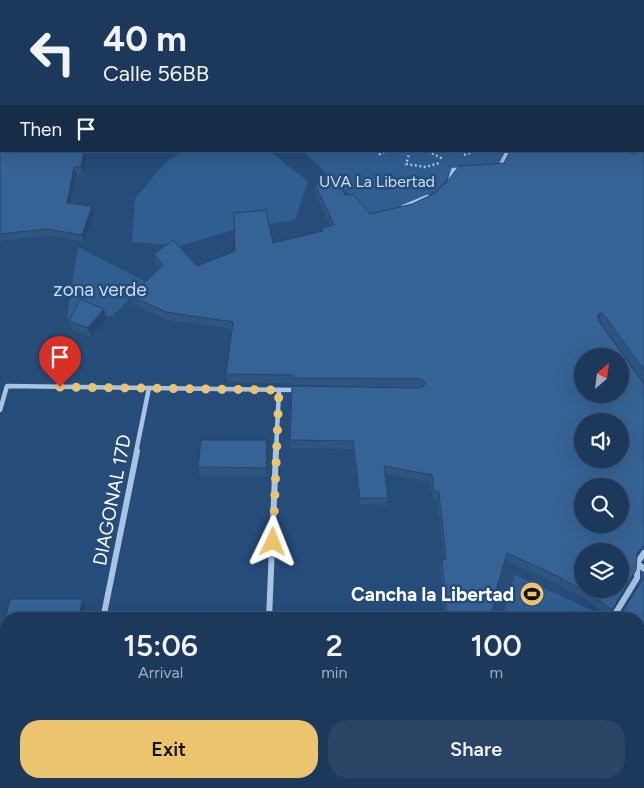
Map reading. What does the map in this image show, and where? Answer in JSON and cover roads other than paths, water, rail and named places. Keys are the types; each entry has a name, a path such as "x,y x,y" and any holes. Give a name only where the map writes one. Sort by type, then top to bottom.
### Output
{"street":[{"path":"494,169 501,168 508,152"},
{"path":"446,185 453,170 468,168"},
{"path":"400,209 432,196"},
{"path":"0,410 7,386 307,390"},
{"name":"DIAGONAL 17D","path":"104,612 149,388"},
{"path":"269,612 279,390"},
{"path":"616,612 637,578 637,563 644,554"},
{"path":"637,563 644,569"}],"place":[{"name":"Cancha la Libertad","path":"532,594"}],"park label":[{"name":"UVA La Libertad","path":"377,181"},
{"name":"zona verde","path":"100,289"}]}
